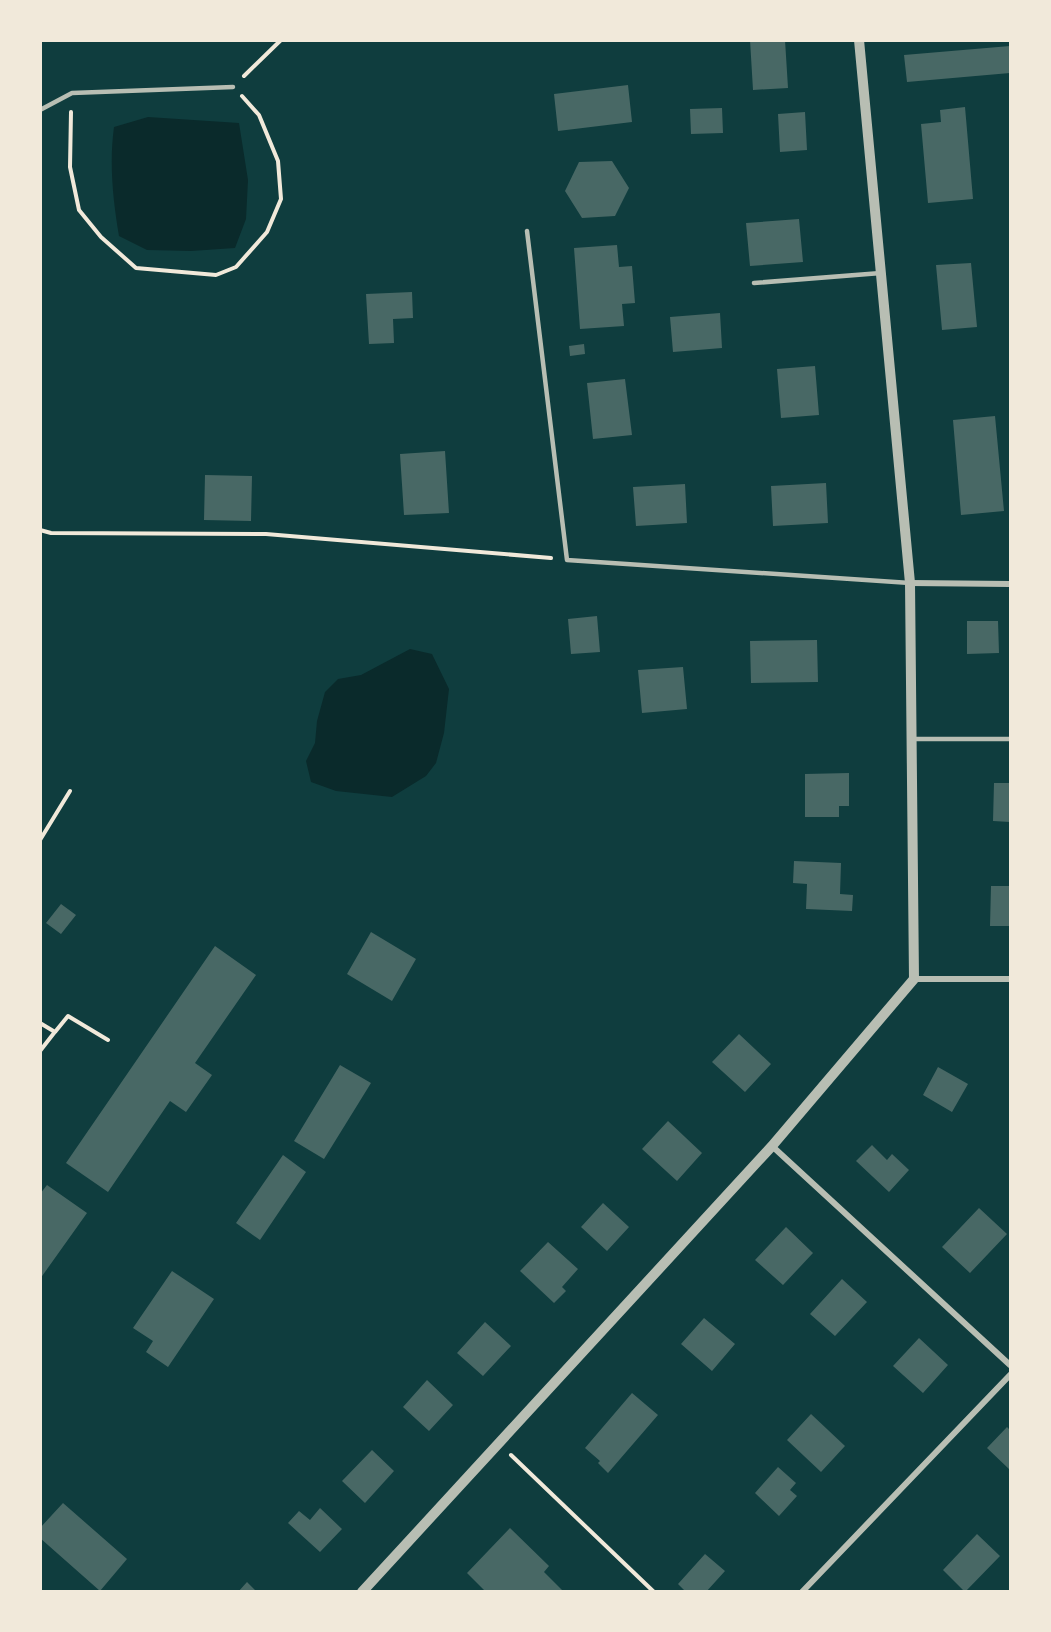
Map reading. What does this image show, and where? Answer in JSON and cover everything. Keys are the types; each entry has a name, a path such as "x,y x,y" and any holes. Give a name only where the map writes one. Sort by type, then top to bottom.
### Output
{"street":[{"path":"362,1592 772,1146 914,979 910,582 859,40"},
{"path":"910,582 1011,584"},
{"path":"914,979 1011,979"},
{"path":"772,1146 1011,1365"},
{"path":"802,1592 1011,1375"}],"lane":[{"path":"40,110 72,93 233,87"},
{"path":"527,231 567,560 910,582"},
{"path":"754,283 881,273"},
{"path":"911,739 1011,739"}],"path":[{"path":"72,93 70,167 79,210 101,237 136,268 216,276 236,267 267,232 281,199 278,161 259,115 233,87 281,40"},
{"path":"40,530 51,533 266,534 567,560"},
{"path":"40,840 70,791"},
{"path":"40,1051 68,1016 108,1040"},
{"path":"40,1023 54,1032"},
{"path":"499,1444 654,1592"}],"water":[{"path":"148,117 239,123 248,180 246,219 235,248 191,251 147,250 119,236 112,182 114,127"},
{"path":"410,649 432,654 449,689 444,733 436,763 426,776 392,797 336,791 311,782 306,761 315,743 317,721 325,692 338,679 361,675"}],"building":[{"path":"750,40 785,40 788,88 753,90"},
{"path":"1010,46 1010,73 907,82 904,55"},
{"path":"628,85 632,122 558,131 554,94"},
{"path":"965,107 973,199 928,203 921,124 941,122 940,110"},
{"path":"722,108 723,133 691,134 690,109"},
{"path":"805,112 807,150 780,152 778,114"},
{"path":"612,161 629,188 615,216 582,218 565,191 579,162"},
{"path":"799,219 803,262 750,266 746,223"},
{"path":"617,245 619,267 632,266 635,303 622,304 624,326 580,329 574,248"},
{"path":"971,263 977,327 942,330 936,265"},
{"path":"412,292 413,318 393,319 394,343 369,344 366,294"},
{"path":"720,313 722,348 673,352 670,317"},
{"path":"584,344 585,354 570,356 569,346"},
{"path":"815,366 819,415 781,418 777,369"},
{"path":"625,379 632,435 593,439 587,383"},
{"path":"995,416 1004,511 961,515 953,420"},
{"path":"445,451 449,513 404,515 400,454"},
{"path":"205,475 252,476 251,521 204,520"},
{"path":"826,483 828,523 773,526 771,486"},
{"path":"685,484 687,523 636,526 633,487"},
{"path":"597,616 600,652 571,654 568,619"},
{"path":"967,621 998,621 999,653 967,654"},
{"path":"817,640 818,682 751,683 750,641"},
{"path":"683,667 687,709 642,713 638,670"},
{"path":"849,773 849,806 839,806 839,817 805,817 805,774"},
{"path":"994,783 1010,783 1010,822 993,821"},
{"path":"794,861 841,863 840,894 853,895 852,911 806,909 807,884 793,883"},
{"path":"991,886 1010,886 1010,926 990,926"},
{"path":"61,904 76,915 61,934 46,923"},
{"path":"371,932 416,959 392,1001 347,974"},
{"path":"215,946 256,975 195,1063 212,1075 186,1112 170,1101 108,1192 66,1163"},
{"path":"739,1034 771,1064 745,1092 712,1062"},
{"path":"340,1065 371,1083 324,1159 294,1141"},
{"path":"938,1067 968,1084 952,1112 923,1095"},
{"path":"668,1121 702,1153 677,1181 642,1149"},
{"path":"872,1145 887,1160 892,1154 909,1170 889,1192 856,1161"},
{"path":"283,1155 306,1172 260,1240 236,1223"},
{"path":"47,1185 87,1213 40,1279 40,1194"},
{"path":"603,1203 629,1227 607,1251 581,1227"},
{"path":"979,1208 1007,1234 970,1273 942,1247"},
{"path":"786,1227 813,1253 783,1285 755,1260"},
{"path":"548,1242 578,1269 562,1287 566,1291 554,1303 520,1271"},
{"path":"172,1271 214,1299 168,1367 146,1352 153,1341 133,1328"},
{"path":"842,1279 867,1302 835,1336 810,1314"},
{"path":"704,1318 735,1344 712,1371 681,1344"},
{"path":"485,1322 511,1346 483,1376 457,1353"},
{"path":"919,1338 948,1365 923,1393 893,1366"},
{"path":"427,1380 453,1405 429,1431 403,1407"},
{"path":"632,1393 658,1415 608,1473 598,1463 600,1461 585,1448"},
{"path":"811,1414 845,1446 821,1472 787,1440"},
{"path":"1007,1427 1010,1430 1010,1470 987,1448"},
{"path":"372,1450 394,1471 365,1503 342,1481"},
{"path":"778,1467 796,1483 790,1490 797,1496 779,1516 755,1493"},
{"path":"63,1503 127,1559 100,1591 40,1538 40,1528"},
{"path":"320,1508 342,1529 320,1552 288,1523 299,1511 310,1520"},
{"path":"510,1528 549,1566 544,1572 562,1590 560,1592 527,1592 525,1590 523,1592 486,1592 467,1573"},
{"path":"977,1534 1000,1556 965,1592 943,1570"},
{"path":"705,1554 725,1571 706,1592 686,1592 678,1584"},
{"path":"247,1582 257,1592 238,1592"}]}
